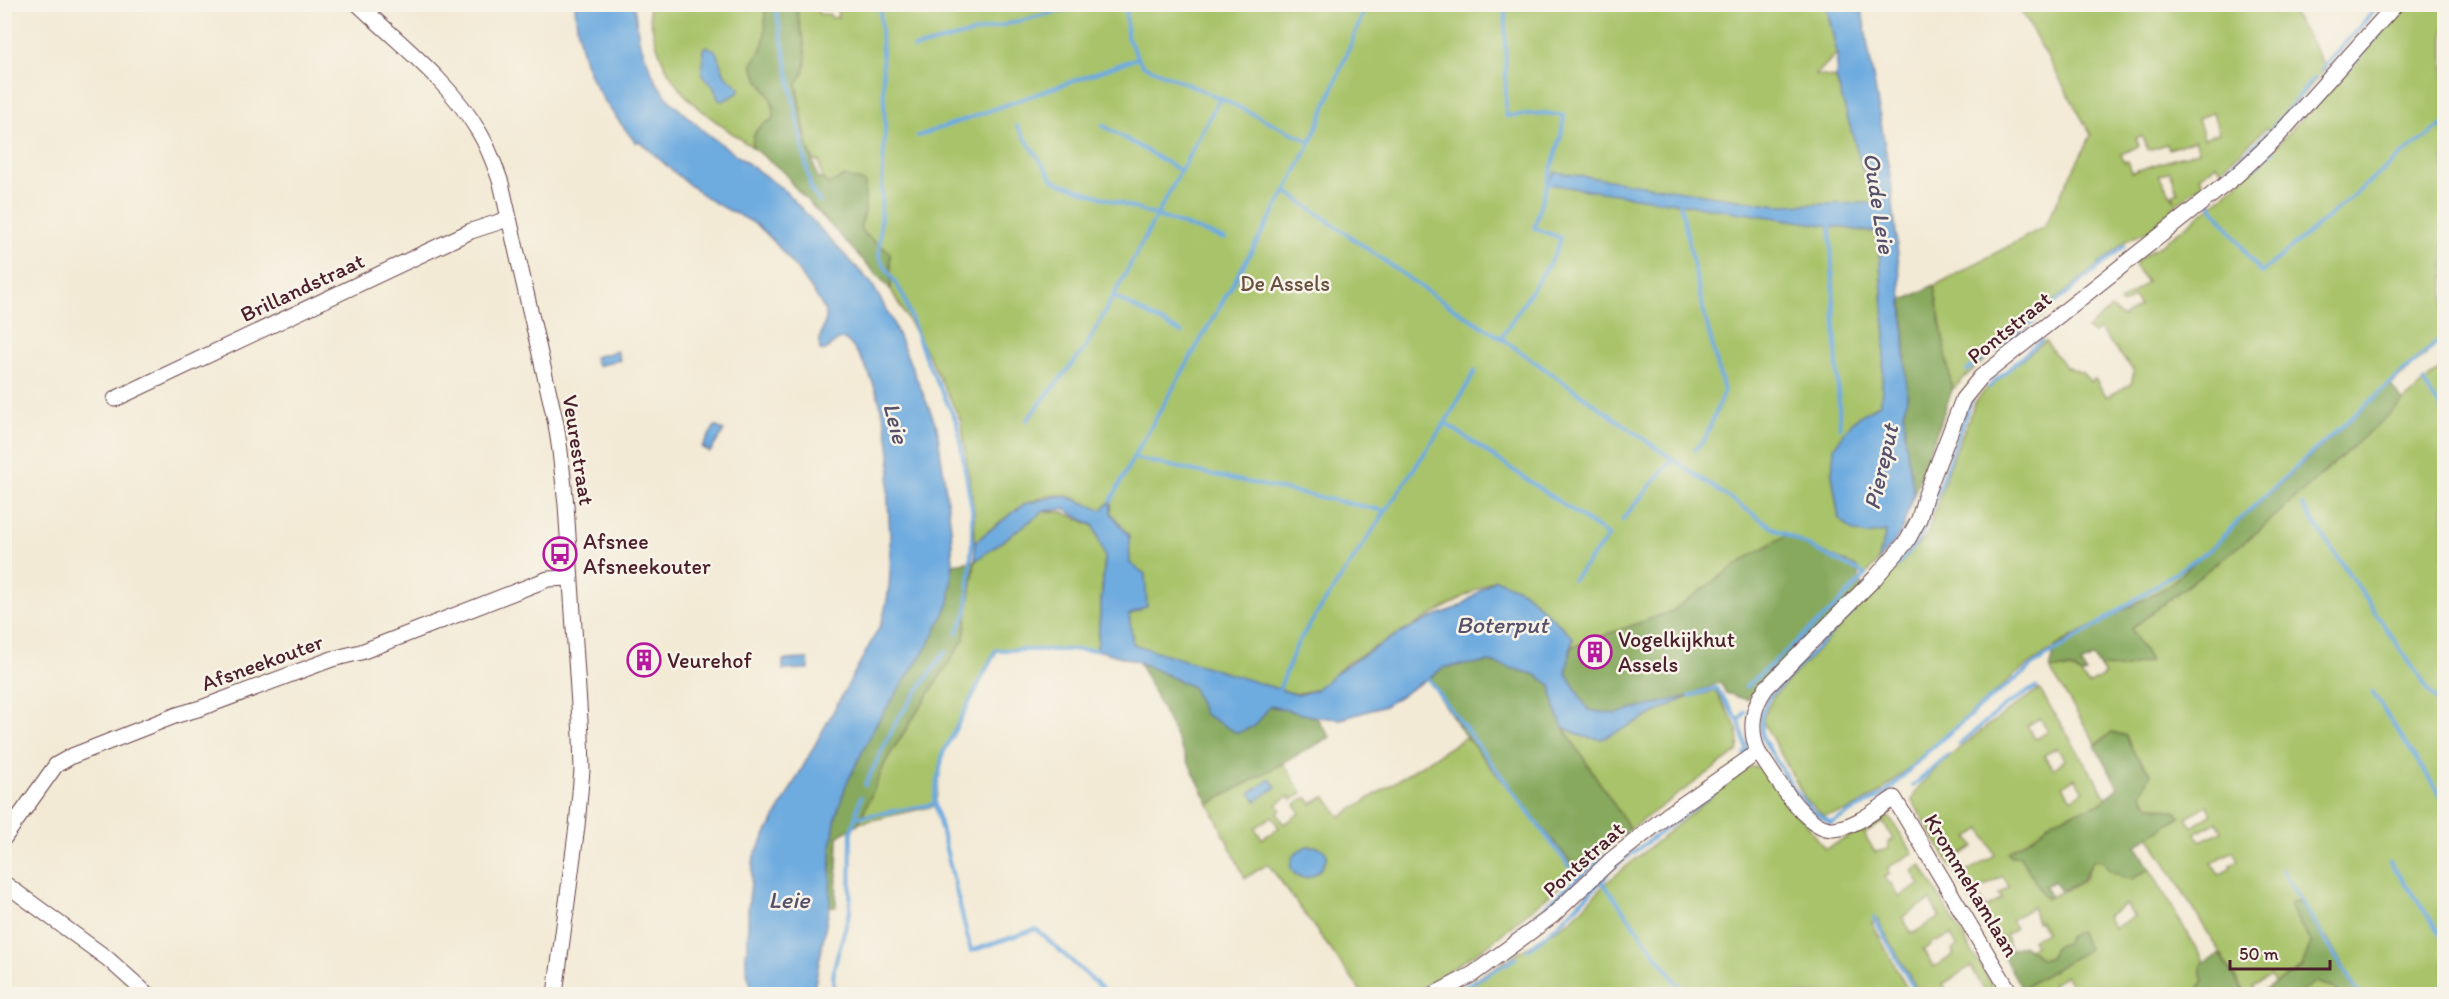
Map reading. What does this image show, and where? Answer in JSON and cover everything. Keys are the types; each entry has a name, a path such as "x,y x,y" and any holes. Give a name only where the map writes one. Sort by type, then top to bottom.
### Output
{"street":[{"name":"Veurestraat","path":"358,4 443,85 470,118 489,150 501,183 556,424 563,478 582,770 555,994"},
{"name":"Pontstraat","path":"1894,798 1844,827 1832,829 1812,822 1758,752 1754,742 1753,720 1758,698 1875,578 1907,541 1919,519 1925,496 1963,399 1982,377 2237,175 2276,138 2396,4"},
{"name":"Brillandstraat","path":"115,399 471,231 508,219"},
{"name":"Afsneekouter","path":"4,838 56,765 72,756 332,659 360,652 548,579 570,578"},
{"name":"Pontstraat","path":"1435,994 1473,974 1552,916 1611,860 1669,814 1758,752"},
{"name":"Krommehamlaan","path":"1894,798 2011,994"},
{"path":"4,883 108,959 147,994"}],"green space":[{"name":"De Assels","path":"852,4 1827,5 1837,53 1816,75 1836,78 1876,203 1885,337 1881,403 1854,420 1832,474 1839,519 1886,532 1878,562 1864,577 1856,567 1745,559 1672,611 1572,647 1573,637 1523,591 1495,579 1347,663 1318,689 1296,694 1211,671 1133,644 1129,615 1129,536 1111,513 1111,502 1101,511 1070,497 1057,495 1045,497 1019,509 975,542 974,510 961,421 928,355 891,290 890,253 860,228 865,211 822,179 819,161 814,161 808,147 796,83 802,75 806,56 797,5 816,5 819,14 830,14 831,18 838,17 837,11 852,8"},
{"path":"648,5 764,5 765,36 761,50 752,64 770,98 773,111 772,120 763,124 755,133 752,147 710,117 680,90 660,55"},
{"path":"764,5 797,5 806,56 803,75 797,83 802,123 818,179 829,184 844,176 865,182 865,211 860,228 890,253 891,290 791,183 786,174 752,147 755,133 763,124 772,120 773,111 773,104 752,64 761,50 765,36"},
{"path":"2018,5 2288,5 2326,68 2274,128 2270,131 2266,128 2221,170 2217,164 2199,177 2203,183 2150,230 2126,241 1952,390 1934,286 2044,227 2091,135","holes":["2213,113 2219,133 2204,138 2198,118","2142,136 2148,150 2167,144 2169,149 2195,140 2199,151 2132,172 2128,161 2124,162 2121,154 2139,146 2136,138","2170,171 2178,192 2173,194 2175,201 2158,176"]},
{"path":"2404,5 2444,5 2444,338 2167,587 2068,639 2017,673 1881,792 1848,811 1824,816 1805,798 1762,720 1773,697 1927,535 1949,468 1975,403 1987,388 2045,341 2065,366 2083,373 2090,382 2095,379 2107,397 2131,384 2134,371 2099,329 2094,333 2087,329 2111,308 2122,317 2140,306 2134,297 2123,305 2120,302 2147,282 2136,268 2136,261 2175,235 2246,175 2311,109"},
{"path":"1934,285 1952,390 1914,494 1905,438 1904,413 1907,397 1903,299"},
{"path":"2444,365 2444,994 2360,994 2327,939 2301,903 2290,905 2311,944 2302,967 2275,985 2270,976 2253,986 2258,994 2245,994 2149,836 2180,817 2176,812 2148,804 2141,794 2151,773 2135,755 2126,736 2112,732 2096,744 2050,669 2073,670 2081,675 2089,685 2105,675 2100,667 2122,668 2150,661 2131,629 2257,532","holes":["2207,805 2212,814 2192,827 2186,817","2217,822 2222,831 2200,841 2196,833","2233,851 2238,860 2230,865 2231,868 2219,875 2211,863"]},
{"path":"2390,384 2403,402 2257,532 2131,629 2150,661 2122,668 2100,667 2094,657 2081,664 2086,673 2082,675 2074,669 2050,669 2056,646 2167,587"},
{"path":"1044,511 1062,512 1094,526 1105,556 1097,650 997,651 943,755 935,806 859,823 887,759 964,639 975,561"},
{"path":"1786,535 1856,567 1864,593 1760,685 1747,700 1726,693 1720,682 1690,696 1615,714 1588,710 1566,673 1572,647 1672,611 1745,559"},
{"path":"975,561 964,639 887,759 859,823 838,837 836,907 829,907 831,847 836,816 846,785 876,724 949,603 953,564"},
{"path":"1139,662 1194,687 1205,714 1255,726 1270,706 1316,717 1330,737 1209,804"},
{"path":"1490,662 1536,675 1551,685 1555,708 1563,727 1630,829 1578,871 1466,737 1428,679 1445,667"},
{"path":"2039,689 2107,798 2101,803 2052,821 2009,853 2011,856 2020,855 2046,899 2082,881 2094,860 2103,861 2130,880 2150,869 2204,962 2201,964 2201,975 2204,981 2194,994 2105,994 2103,992 2074,994 2077,993 2066,976 2052,984 2055,990 2048,994 2025,994 2022,989 2089,948 2079,931 2065,944 2059,944 2053,949 2050,958 2042,959 2029,949 2035,945 2032,940 2046,932 2040,921 2037,922 2032,907 2011,920 2016,928 2006,935 2010,950 2004,957 1912,800 1919,787 1948,757","holes":["2040,718 2048,732 2035,739 2027,726","2057,748 2065,760 2053,769 2044,755","2075,778 2084,791 2071,799 2063,786","1981,829 1995,855 1965,873 1956,858 1974,847 1968,837","2003,876 2009,887 1999,894 2002,899 1986,908 1976,891","2126,904 2134,917 2114,928 2107,916"]},
{"path":"1715,691 1736,728 1739,744 1737,752 1630,829 1563,727 1584,737 1602,738 1683,699"},
{"path":"2112,732 2126,736 2135,755 2151,773 2141,794 2147,804 2176,812 2180,817 2136,845 2150,869 2130,880 2109,870 2103,861 2094,860 2082,880 2075,885 2060,890 2054,881 2045,886 2050,896 2046,899 2020,856 2011,856 2008,852 2033,837 2052,821 2101,803 2118,787 2095,746"},
{"path":"1466,737 1578,871 1487,946 1412,994 1363,994 1268,864 1245,878 1209,804 1283,763 1302,793 1292,800 1289,796 1277,804 1281,810 1277,813 1284,824 1300,813 1295,805 1305,798 1308,798 1312,804 1325,796 1340,817","holes":["1272,816 1279,828 1262,839 1255,828"]},
{"path":"1748,767 1765,767 1825,849 1889,816 1913,853 1887,868 1890,874 1884,877 1888,884 1891,883 1899,897 1920,885 1912,871 1921,865 1997,994 1986,994 1971,966 1943,984 1949,994 1920,994 1877,919 1872,923 1910,994 1451,994 1570,921 1606,883","holes":["1883,822 1893,839 1888,842 1889,849 1875,852 1864,834","1930,900 1940,917 1912,934 1902,917","1951,935 1957,946 1952,950 1954,955 1934,967 1923,950 1931,945 1932,941 1936,942"]},
{"path":"2295,901 2301,903 2327,939 2360,994 2339,994 2335,988 2316,982 2298,994 2259,994 2302,967 2311,943 2289,905"},
{"path":"2079,931 2089,949 2022,989 2004,957 2010,950 2023,945 2042,959 2050,958 2053,949 2059,944 2065,944 2068,937"},
{"path":"2220,954 2245,994 2194,994 2204,981 2201,975 2201,964"},
{"path":"2316,982 2335,988 2339,994 2298,994"}],"water":[{"name":"Leie","path":"575,5 634,5 639,40 656,82 670,101 706,133 783,189 872,284 892,320 937,427 951,528 953,564 949,603 930,642 876,724 846,785 836,816 831,847 830,903 815,984 817,994 753,994 746,968 746,951 748,950 748,909 754,856 880,626 885,611 890,579 888,493 890,459 886,424 871,377 855,350 846,340 840,339 825,350 820,350 819,344 826,315 806,281 783,252 755,224 709,200 639,141 636,143 611,110 592,80 586,64 577,28"},
{"path":"1826,5 1861,5 1891,182 1902,299 1907,397 1904,413 1905,438 1914,494 1900,535 1878,562 1886,532 1866,535 1853,531 1839,519 1832,474 1834,447 1854,420 1881,403 1885,337 1878,233 1547,184 1555,172 1777,205 1876,203 1861,164 1836,78 1837,53"},
{"path":"706,46 715,50 725,75 740,88 738,93 723,101 719,100 713,86 702,75 703,49"},
{"path":"617,351 620,360 597,366 594,357"},
{"path":"715,426 724,431 710,452 702,447"},
{"name":"Boterput","path":"1056,496 1069,497 1101,510 1111,501 1111,513 1129,536 1130,563 1145,574 1147,606 1129,615 1133,644 1298,695 1315,690 1344,667 1393,637 1459,607 1495,579 1523,591 1573,637 1566,673 1588,710 1615,714 1690,696 1602,739 1584,737 1563,727 1555,708 1551,685 1536,675 1490,662 1445,667 1385,706 1341,719 1316,717 1270,706 1255,726 1237,733 1204,714 1193,687 1139,662 1097,650 1105,557 1094,526 1064,509 1044,511 975,561 975,542 1024,504"},
{"path":"808,659 809,669 783,670 783,660"},
{"path":"1270,779 1276,787 1256,801 1250,793"},
{"path":"1307,846 1321,848 1327,855 1318,872 1303,877 1291,870 1291,861 1297,852"}],"waterway":[{"path":"775,4 811,190 820,202"},
{"path":"880,4 885,126 879,257 903,295 925,357 957,423 972,510 967,611 957,633"},
{"path":"914,48 1086,4"},
{"path":"1125,4 1126,10 1156,4"},
{"path":"1311,142 1367,4"},
{"path":"1505,4 1506,116 1545,113 1564,116 1561,136 1547,184 1550,184"},
{"path":"2321,70 2380,4"},
{"path":"2348,69 2403,7"},
{"path":"1126,10 1127,37 1142,65 1220,98 1311,142 1286,191 1434,296 1501,338 1775,529 1866,575 1833,609 1746,687"},
{"path":"918,136 1138,58"},
{"path":"2225,173 2270,131 2314,78"},
{"path":"1027,420 1086,347 1220,98"},
{"path":"2210,203 2261,273 2403,154 2444,124"},
{"path":"1102,125 1181,171"},
{"path":"1017,126 1054,181 1225,239"},
{"path":"2255,167 2274,150"},
{"path":"1501,338 1554,256 1561,238 1534,228 1547,184"},
{"path":"1133,458 1286,191"},
{"path":"1680,202 1703,309 1724,391 1706,437 1695,450"},
{"path":"1830,223 1840,428"},
{"path":"1967,370 2037,318 2124,246"},
{"path":"1113,296 1182,333"},
{"path":"1835,629 1768,698 1761,716 1762,737 1792,787 1813,811 1831,823 1886,793 1926,753 1987,701 2042,659 2211,549 2307,457 2444,336"},
{"path":"1989,387 2041,340"},
{"path":"1279,690 1298,642 1450,415 1475,371"},
{"path":"2423,382 2444,413"},
{"path":"1889,573 1911,550 1922,534 1972,397"},
{"path":"1445,423 1609,536 1573,580"},
{"path":"1111,501 1133,458 1385,511"},
{"path":"1622,520 1673,459"},
{"path":"2302,505 2444,713"},
{"path":"1842,622 1853,611"},
{"path":"1097,650 996,650 943,753 934,800 971,951 1036,929 1108,994"},
{"path":"865,785 897,720 945,652"},
{"path":"1428,679 1578,878 1514,935"},
{"path":"1959,744 2005,706 2036,687"},
{"path":"1690,696 1716,688 1739,721 1745,712"},
{"path":"2372,692 2444,801"},
{"path":"1739,721 1747,751 1744,754"},
{"path":"1913,786 1948,755"},
{"path":"1685,994 1602,881 1610,870 1725,784"},
{"path":"836,994 833,981 834,968 850,911 851,832 861,797"},
{"path":"859,817 935,804"},
{"path":"1578,878 1605,856"},
{"path":"2390,862 2444,939"},
{"path":"2282,870 2359,994"},
{"path":"1528,950 1559,924 1601,881"},
{"path":"1874,918 1917,994"},
{"path":"1416,994 1484,958"},
{"path":"1452,994 1516,958"}],"place":[{"name":"Afsnee Afsneekouter","path":"560,554"},
{"name":"Vogelkijkhut Assels","path":"1595,652"},
{"name":"Veurehof","path":"644,660"}],"water label":[{"name":"Oude Leie","path":"1879,203"},
{"name":"Piereput","path":"1881,467"}]}
